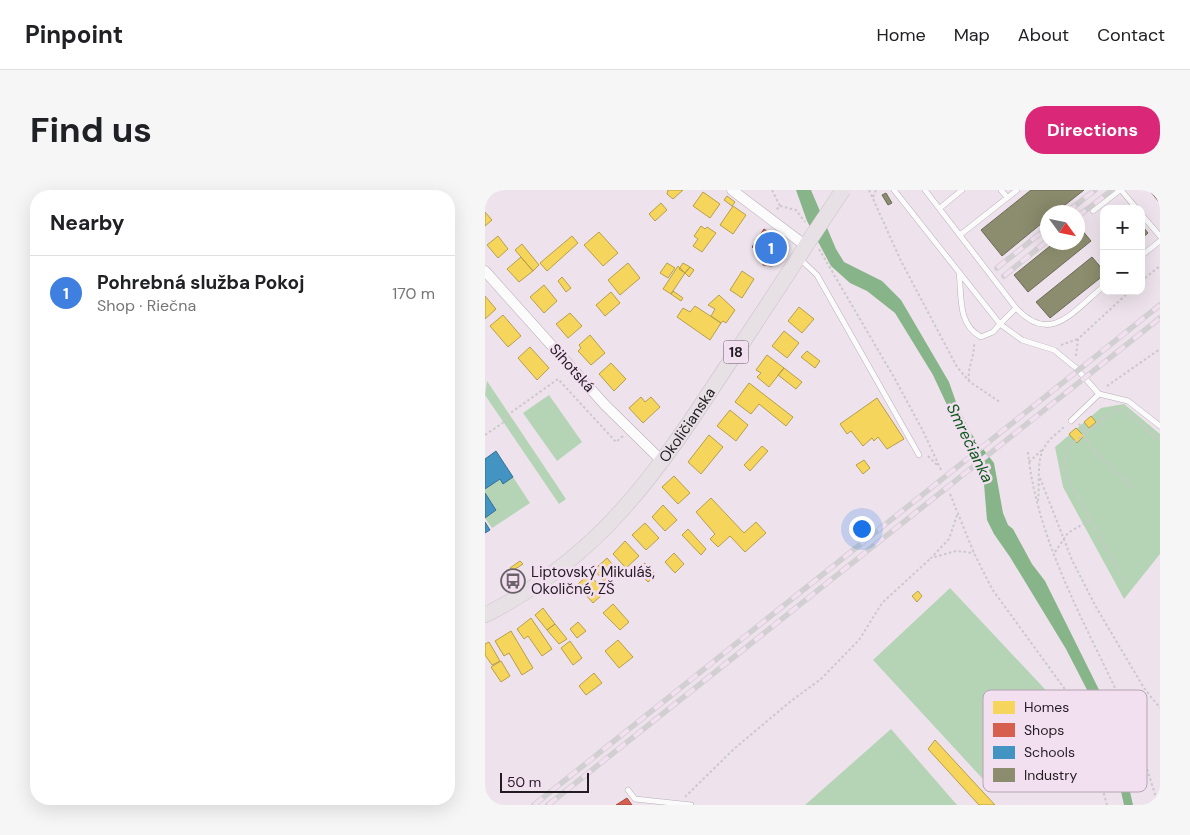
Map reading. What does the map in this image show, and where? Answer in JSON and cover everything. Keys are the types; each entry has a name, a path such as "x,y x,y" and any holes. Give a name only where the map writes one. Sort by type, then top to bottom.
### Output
{"main road":[{"name":"Okoličianska","path":"485,614 547,579 585,549 625,508 662,461 808,248 843,190"}],"street":[{"path":"731,190 808,248"},
{"name":"Sihotská","path":"485,271 605,405 662,461"}],"lane":[{"path":"893,190 1000,324 1022,340 1050,348 1075,367 1099,394 1128,401 1160,426"},
{"path":"925,190 1016,308 1032,323 1052,325 1057,323 1100,289"},
{"path":"940,208 962,190"},
{"path":"1001,190 1007,198"},
{"path":"961,236 1017,190"},
{"path":"1093,212 1120,190 1133,205"},
{"path":"1145,219 1160,236"},
{"path":"1145,253 1160,241"},
{"path":"808,248 817,275 919,454"},
{"path":"959,272 963,313 968,327 981,337 993,332 1016,308"},
{"path":"1071,421 1099,394"},
{"path":"628,790 635,799 691,805"}],"path":[{"path":"772,190 780,206 796,210 806,224"},
{"path":"869,190 906,269 957,367 969,381 1000,402"},
{"path":"873,199 876,190"},
{"path":"770,218 780,206"},
{"path":"808,248 895,379 923,431 941,472"},
{"path":"1145,278 1160,266"},
{"path":"1050,348 1078,339 1125,295"},
{"path":"969,381 968,367 975,353 974,332"},
{"path":"1075,367 1078,339"},
{"path":"1099,394 1115,379 1160,348"},
{"path":"485,434 504,422 509,414 558,380 616,442 623,436 629,442"},
{"path":"1125,582 1063,470 1068,447 1112,410 1119,409 1160,440"},
{"path":"1029,462 1071,421"},
{"path":"1083,434 1095,452 1133,488"},
{"path":"1043,449 1038,460 1041,478 1063,540 1096,607 1146,690"},
{"path":"1028,452 1032,484 1055,552 1080,616 1115,690"},
{"path":"919,454 923,453 939,466"},
{"path":"1038,502 1041,478"},
{"path":"950,494 974,553 992,589 1065,690"},
{"path":"684,798 735,748 791,701 821,679 859,640 882,603 949,539 958,514"},
{"path":"1055,552 1068,533 1090,520"},
{"path":"931,558 957,551 974,553"},
{"path":"1147,691 1160,708"},
{"path":"1147,771 1159,802"},
{"path":"1103,792 1107,805"},
{"path":"485,800 490,805"}],"shaded area":[{"path":"487,381 566,499 559,504 485,395"},
{"path":"549,395 582,442 557,461 523,413"},
{"path":"1124,404 1160,434 1160,554 1124,599 1063,487 1055,447 1101,408"},
{"path":"513,477 530,503 492,528 485,518 496,509 485,493 485,489 500,479"},
{"path":"950,588 1046,690 983,690 983,779 873,660"},
{"path":"891,729 957,805 805,805"}],"water":[{"name":"Smrečianka","path":"796,190 811,190 836,249 844,262 882,281 901,300 949,382 957,405 970,432 994,463 1003,513 1008,525 1013,529 1032,564 1045,581 1099,690 1087,690 1066,649 994,534 987,520 983,472 961,435 933,375 895,313 867,291 850,283 831,266 807,221"},
{"path":"1121,792 1130,792 1133,805 1124,805"}],"building: Homes":[{"path":"668,190 683,190 673,199 667,194"},
{"path":"703,192 720,204 710,218 693,206"},
{"path":"727,196 735,202 732,206 724,200"},
{"path":"661,203 667,210 655,221 649,214"},
{"path":"733,206 746,215 733,234 720,225"},
{"path":"485,212 492,220 485,226"},
{"path":"701,226 705,229 707,227 716,233 702,252 693,246 698,239 694,236"},
{"path":"599,232 618,253 603,266 584,245"},
{"path":"498,236 508,249 498,258 487,245"},
{"path":"572,236 578,243 547,271 540,263"},
{"path":"522,244 539,265 533,271 515,250"},
{"path":"521,257 533,271 519,282 507,269"},
{"path":"628,263 640,278 620,295 608,280"},
{"path":"667,263 675,268 668,278 660,273"},
{"path":"683,263 690,267 685,273 679,269"},
{"path":"678,266 685,273 671,294 663,289"},
{"path":"690,267 694,270 689,277 685,273"},
{"path":"742,271 754,279 742,298 730,290"},
{"path":"562,277 571,288 566,292 558,281"},
{"path":"544,285 557,301 544,313 530,297"},
{"path":"673,291 683,298 681,301 671,294"},
{"path":"611,292 620,303 605,316 596,305"},
{"path":"719,295 735,310 726,323 723,321 721,323 711,316 715,309 708,305"},
{"path":"485,296 496,309 485,319"},
{"path":"695,306 721,323 710,340 677,317 683,308 690,312"},
{"path":"799,307 814,319 802,333 788,321"},
{"path":"570,313 582,326 568,338 556,324"},
{"path":"503,315 521,336 508,347 490,326"},
{"path":"784,331 799,343 787,358 772,346"},
{"path":"590,335 605,353 591,365 578,351 581,348 579,345"},
{"path":"530,347 549,368 537,380 518,358"},
{"path":"807,351 820,361 815,368 801,357"},
{"path":"767,355 784,368 769,387 757,377 761,373 756,370"},
{"path":"611,363 626,379 614,391 599,374"},
{"path":"784,368 802,382 796,389 778,375"},
{"path":"749,383 793,417 786,426 759,404 751,414 735,402"},
{"path":"641,397 645,402 651,397 660,407 643,423 629,408"},
{"path":"877,398 904,439 887,449 878,437 874,441 872,438 863,446 851,431 847,434 840,424"},
{"path":"730,410 748,425 736,441 717,426"},
{"path":"1091,416 1096,422 1089,428 1084,422"},
{"path":"1076,428 1084,436 1077,443 1069,434"},
{"path":"709,435 723,447 701,474 688,462"},
{"path":"762,446 768,451 750,471 744,465"},
{"path":"864,460 870,468 863,474 856,465"},
{"path":"674,476 690,493 678,504 662,487"},
{"path":"711,498 744,533 756,522 766,533 745,552 730,536 718,547 710,539 715,534 696,512"},
{"path":"663,505 677,520 665,531 652,517"},
{"path":"645,523 659,538 646,550 632,535"},
{"path":"688,529 706,549 701,555 682,535"},
{"path":"625,541 639,556 626,568 613,554"},
{"path":"674,553 684,564 675,573 665,562"},
{"path":"607,558 619,572 607,584 594,570"},
{"path":"520,561 523,564 512,571 510,568"},
{"path":"645,563 656,575 648,582 637,570"},
{"path":"589,574 605,592 593,603 577,585"},
{"path":"918,591 922,596 917,602 912,596"},
{"path":"613,604 629,622 620,630 603,613"},
{"path":"543,608 555,624 547,630 535,615"},
{"path":"531,618 552,649 542,656 528,636 524,639 517,629"},
{"path":"578,622 586,631 577,638 570,629"},
{"path":"555,624 567,639 559,644 547,630"},
{"path":"511,631 533,668 522,675 509,653 504,656 495,641"},
{"path":"618,640 633,657 619,668 605,651"},
{"path":"570,641 582,658 573,665 561,648"},
{"path":"489,642 500,661 492,665 485,655 485,644"},
{"path":"501,661 510,676 501,682 491,667"},
{"path":"594,673 602,683 586,695 579,686"},
{"path":"935,740 995,805 979,805 928,749"}],"building: Shops":[{"path":"764,229 784,243 785,248 772,266 763,265 764,256 752,247"},
{"path":"627,798 632,805 616,805"}],"building: Schools":[{"path":"496,451 513,477 503,484 500,479 485,489 485,459"},
{"path":"485,493 496,510 485,518"},
{"path":"485,522 490,530 485,533"}],"building: Industry":[{"path":"1031,190 1084,190 1065,205 1040,205 1040,225 1002,256 981,230"},
{"path":"1149,190 1160,190 1160,203"},
{"path":"886,193 892,203 888,205 882,195"},
{"path":"1085,234 1091,241 1085,246"},
{"path":"1045,250 1080,250 1028,292 1014,275"},
{"path":"1092,257 1100,266 1100,278 1050,318 1036,302"}],"railway":[{"path":"1076,205 1095,190"},
{"path":"1085,211 1112,190"},
{"path":"997,268 1040,234"},
{"path":"1004,276 1040,247"},
{"path":"534,805 1160,305"},
{"path":"548,805 1160,318"}],"place":[{"name":"Pohrebná služba Pokoj","path":"771,248"},
{"name":"Liptovský Mikuláš, Okoličné, ZŠ","path":"513,581"}]}
